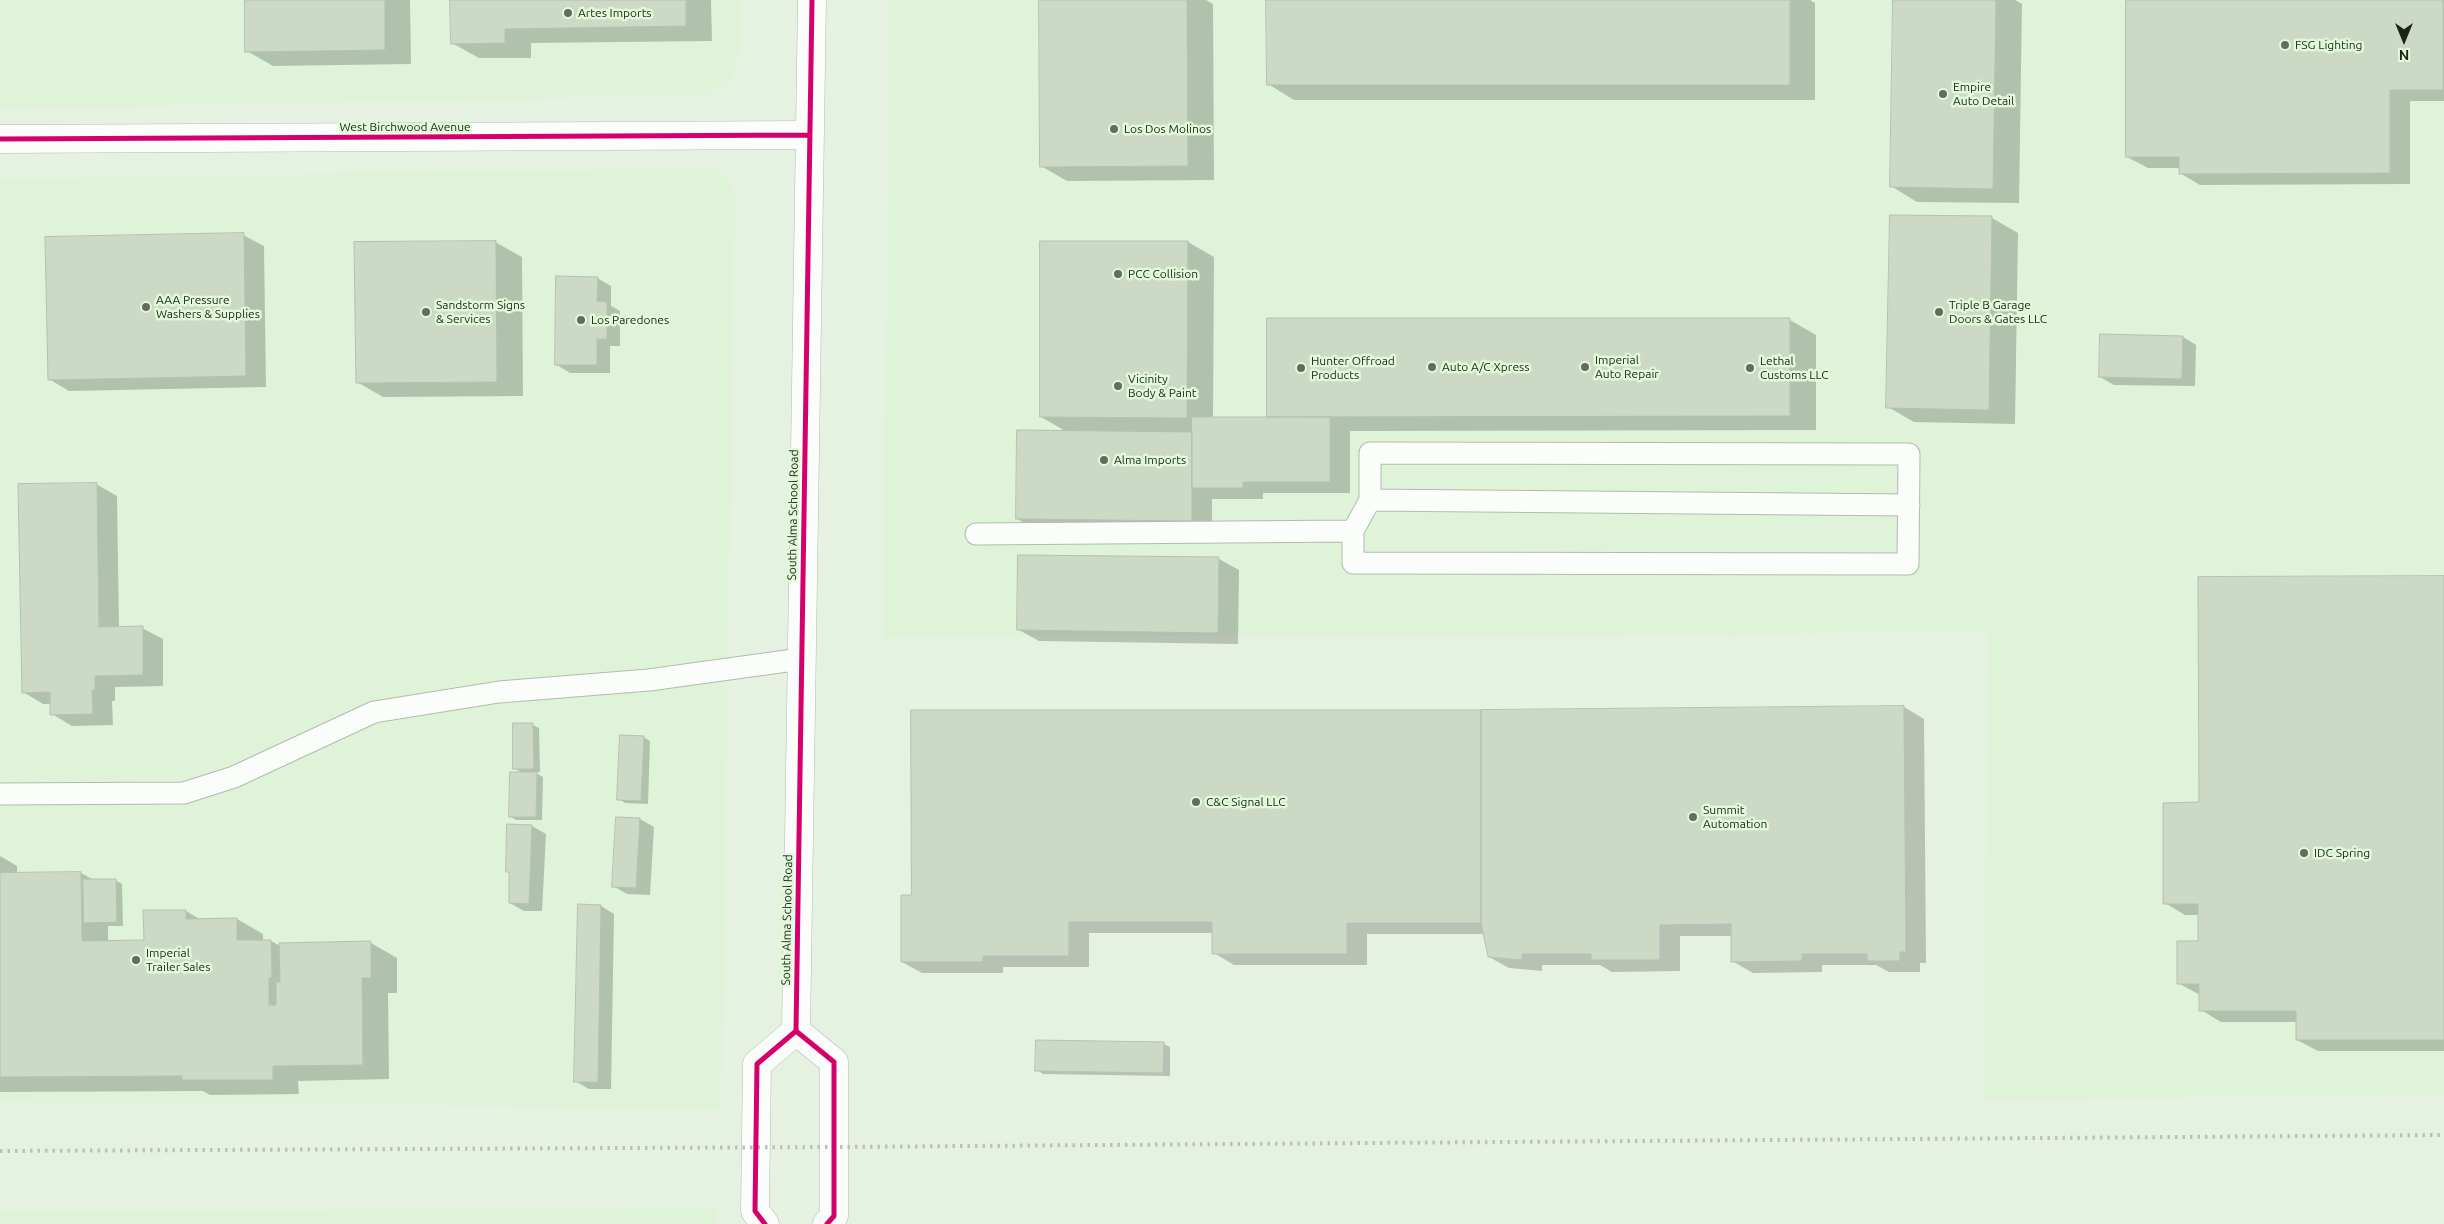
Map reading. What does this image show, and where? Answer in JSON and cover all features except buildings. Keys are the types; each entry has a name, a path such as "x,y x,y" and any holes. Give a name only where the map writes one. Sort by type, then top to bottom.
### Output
{"main road":[{"name":"South Alma School Road","path":"796,1031 812,0"},
{"name":"West Birchwood Avenue","path":"0,139 809,135"},
{"path":"765,1224 755,1211 757,1064 796,1031 834,1062 834,1216 827,1224"}],"lane":[{"path":"1370,453 1909,454 1909,505 1908,564 1353,563 1353,531 1370,500 1370,453"},
{"path":"1370,500 1909,505"},
{"path":"976,534 1353,531"},
{"path":"0,794 184,793 234,777 374,712 500,692 649,680 801,659"}],"shaded area":[{"path":"0,0 739,0 739,55 733,75 723,86 707,95 0,109"},
{"path":"889,0 2444,0 2444,1096 1983,1099 1988,633 884,637"},
{"path":"705,168 718,170 729,180 735,195 721,1108 0,1102 0,179"},
{"path":"715,1207 715,1224 0,1224 0,1212"}],"railway":[{"path":"0,1151 2444,1135"}],"cycle path":[{"path":"765,1224 755,1211 757,1064 796,1031 812,0"},
{"path":"0,139 809,135"},
{"path":"796,1031 834,1062 834,1216 827,1224"}],"place":[{"name":"Artes Imports","path":"568,13"},
{"name":"FSG Lighting","path":"2285,45"},
{"name":"Empire Auto Detail","path":"1943,94"},
{"name":"Los Dos Molinos","path":"1114,129"},
{"name":"PCC Collision","path":"1118,274"},
{"name":"AAA Pressure Washers & Supplies","path":"146,307"},
{"name":"Sandstorm Signs & Services","path":"426,312"},
{"name":"Triple B Garage Doors & Gates LLC","path":"1939,312"},
{"name":"Los Paredones","path":"581,320"},
{"name":"Auto A/C Xpress","path":"1432,367"},
{"name":"Imperial Auto Repair","path":"1585,367"},
{"name":"Hunter Offroad Products","path":"1301,368"},
{"name":"Lethal Customs LLC","path":"1750,368"},
{"name":"Vicinity Body & Paint","path":"1118,386"},
{"name":"Alma Imports","path":"1104,460"},
{"name":"C&C Signal LLC","path":"1196,802"},
{"name":"Summit Automation","path":"1693,817"},
{"name":"IDC Spring","path":"2304,853"},
{"name":"Imperial Trailer Sales","path":"136,960"}]}
